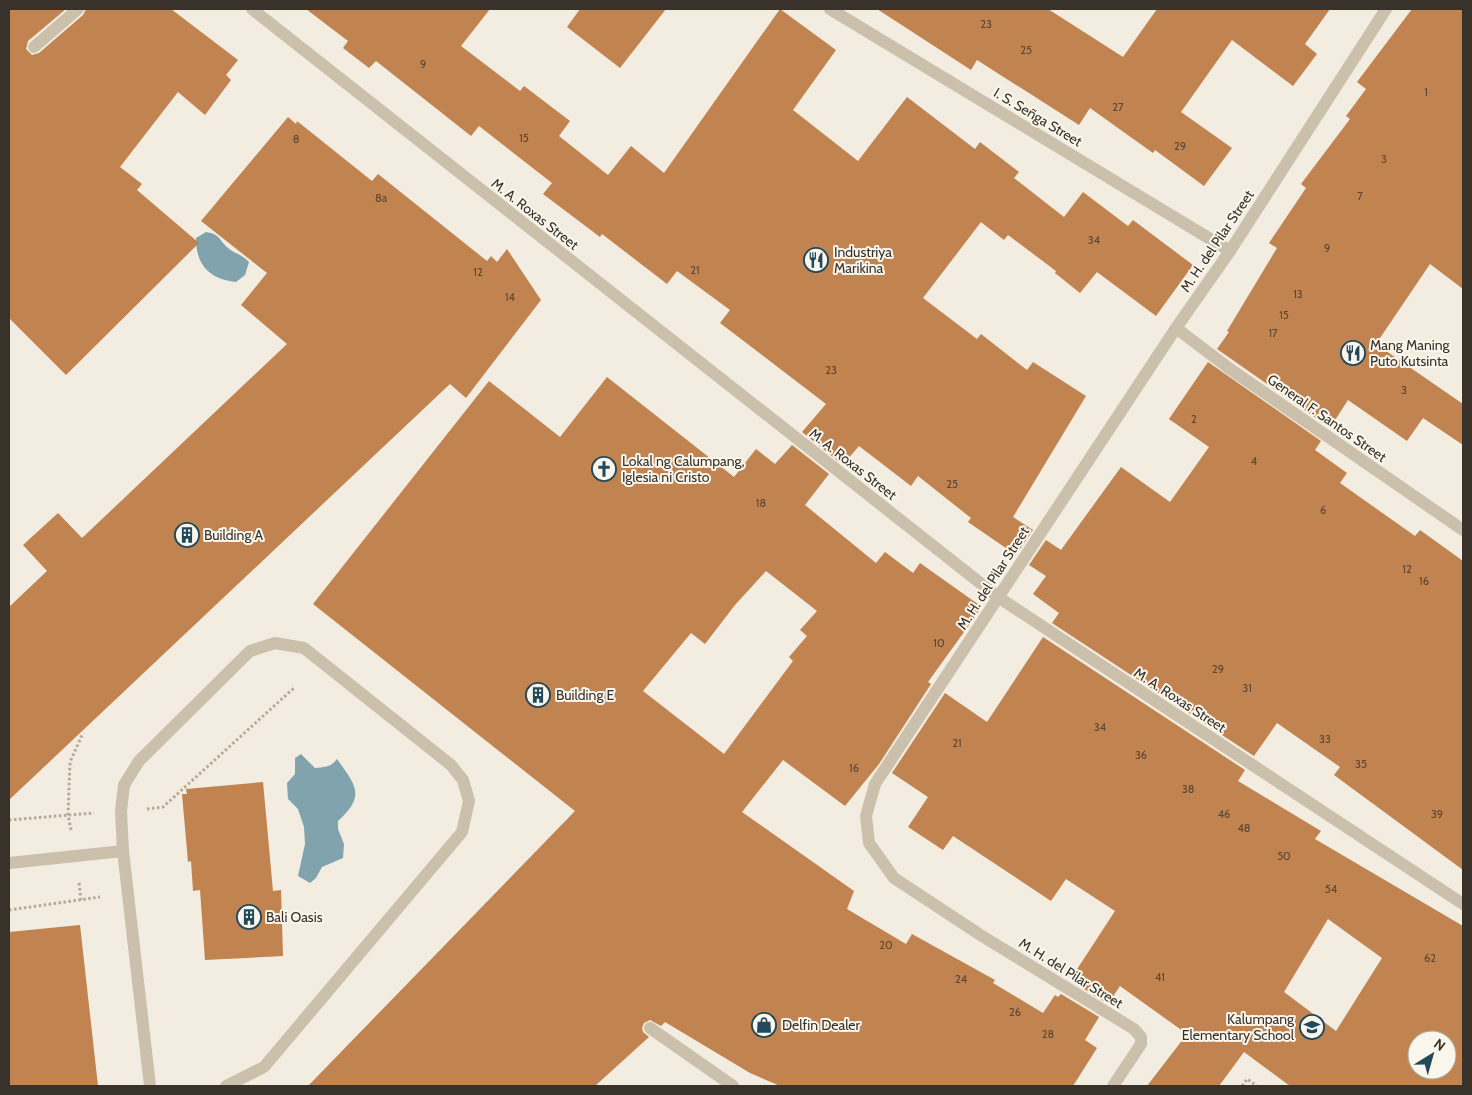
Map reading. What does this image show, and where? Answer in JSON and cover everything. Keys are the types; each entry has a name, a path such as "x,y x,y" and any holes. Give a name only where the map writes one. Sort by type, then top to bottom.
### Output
{"street":[{"path":"34,47 78,9"},
{"name":"M. A. Roxas Street","path":"252,9 998,597 1463,904"},
{"name":"I. S. Señga Street","path":"830,9 1230,251"},
{"name":"M. H. del Pilar Street","path":"1113,1086 1141,1044 1141,1037 1134,1029 894,878 869,843 866,816 875,784 1176,328 1230,251 1386,9"},
{"name":"General F. Santos Street","path":"1176,328 1238,374 1463,530"},
{"path":"150,1086 123,851 121,811 124,785 139,761 250,651 275,643 304,648 451,765 463,780 469,801 462,832 264,1068 226,1086"},
{"path":"9,863 123,851"},
{"path":"650,1028 733,1086"}],"path":[{"path":"9,820 163,808 295,687"},
{"path":"68,815 70,762 83,733"},
{"path":"9,910 128,893"},
{"path":"1242,1086 1247,1079 1257,1086"}],"water":[{"path":"206,232 217,236 228,248 249,262 245,275 236,282 218,278 211,274 202,263 198,256 196,238"},
{"path":"301,754 315,768 330,765 337,759 349,776 355,790 352,804 338,821 338,829 344,844 343,858 322,867 316,878 310,883 298,876 305,844 304,827 298,809 288,799 287,783 295,774 295,758"}],"building":[{"path":"9,9 66,9 28,41 26,49 32,55 39,53 83,15 86,9 171,9 238,60 226,75 231,80 205,115 178,92 120,167 142,184 137,190 199,243 66,375 9,318"},
{"path":"306,9 490,9 461,46 520,91 524,86 570,121 559,136 608,175 631,146 664,173 780,9 836,50 793,110 858,161 907,97 975,149 980,142 1019,172 1014,178 1064,217 1083,192 1128,226 1133,220 1193,265 1156,316 1097,272 1080,293 1055,273 1056,271 1008,235 1004,240 981,222 923,298 977,339 981,334 1027,370 1033,362 1086,396 1013,517 1033,530 1016,555 968,522 971,518 918,476 911,486 859,446 847,460 843,457 839,462 802,432 826,404 720,323 730,310 677,271 667,284 602,234 600,237 543,194 552,183 479,126 471,136 376,61 369,68 343,48 348,41"},
{"path":"580,9 666,9 620,68 567,27"},
{"path":"877,9 1048,9 1123,57 1157,9 1330,9 1305,44 1317,54 1293,86 1232,40 1181,112 1232,148 1204,186 1155,150 1153,153 1090,108 1079,125 977,60 971,70"},
{"path":"1412,9 1463,9 1463,289 1430,264 1376,344 1463,404 1463,445 1423,418 1407,441 1348,400 1330,428 1217,349 1229,332 1227,331 1277,248 1269,243 1306,188 1301,184 1350,119 1346,116 1366,89 1357,82"},
{"path":"288,117 296,124 297,121 372,181 378,174 487,261 491,256 497,262 507,249 541,300 466,398 450,384 9,800 9,607 47,571 23,545 58,513 82,538 287,344 241,305 267,273 201,221"},
{"path":"1208,362 1321,441 1315,450 1347,473 1340,483 1415,536 1420,530 1463,561 1463,870 1334,775 1340,767 1277,723 1254,756 1052,623 1059,613 1033,594 1046,576 1029,565 1046,540 1061,550 1121,467 1170,502 1209,447 1169,419"},
{"path":"607,377 734,477 756,449 775,464 792,445 829,474 805,505 876,563 885,552 913,573 920,563 982,607 928,682 931,684 879,764 845,806 783,760 742,812 854,891 847,909 906,944 912,934 995,980 993,983 1043,1013 1055,995 1058,997 1061,994 1099,1017 1085,1040 1097,1048 1073,1086 780,1086 750,1073 665,1022 661,1026 650,1020 644,1023 642,1028 643,1032 649,1037 595,1086 308,1086 575,811 313,604 489,381 560,437","holes":["766,571 817,611 800,630 807,636 789,657 793,661 724,754 643,691 691,633 705,644 735,605"]},
{"path":"1043,637 1245,770 1238,781 1321,831 1315,839 1463,926 1463,1086 1290,1086 1244,1052 1219,1086 1147,1086 1187,1034 1120,986 1108,1004 1070,980 1115,911 1066,879 1051,901 953,836 943,850 908,827 928,797 892,773 945,693 987,722","holes":["1328,919 1382,958 1336,1031 1284,992"]},
{"path":"263,782 273,891 281,890 283,956 205,960 200,890 193,891 191,861 188,862 182,794 187,794 186,789"},
{"path":"80,925 98,1086 9,1086 9,932"}],"place":[{"name":"Industriya Marikina","path":"816,260"},
{"name":"Mang Maning Puto Kutsinta","path":"1353,353"},
{"name":"Lokal ng Calumpang, Iglesia ni Cristo","path":"604,469"},
{"name":"Building A","path":"187,535"},
{"name":"Building E","path":"538,695"},
{"name":"Bali Oasis","path":"249,917"},
{"name":"Delfin Dealer","path":"764,1025"},
{"name":"Kalumpang Elementary School","path":"1312,1027"}]}
